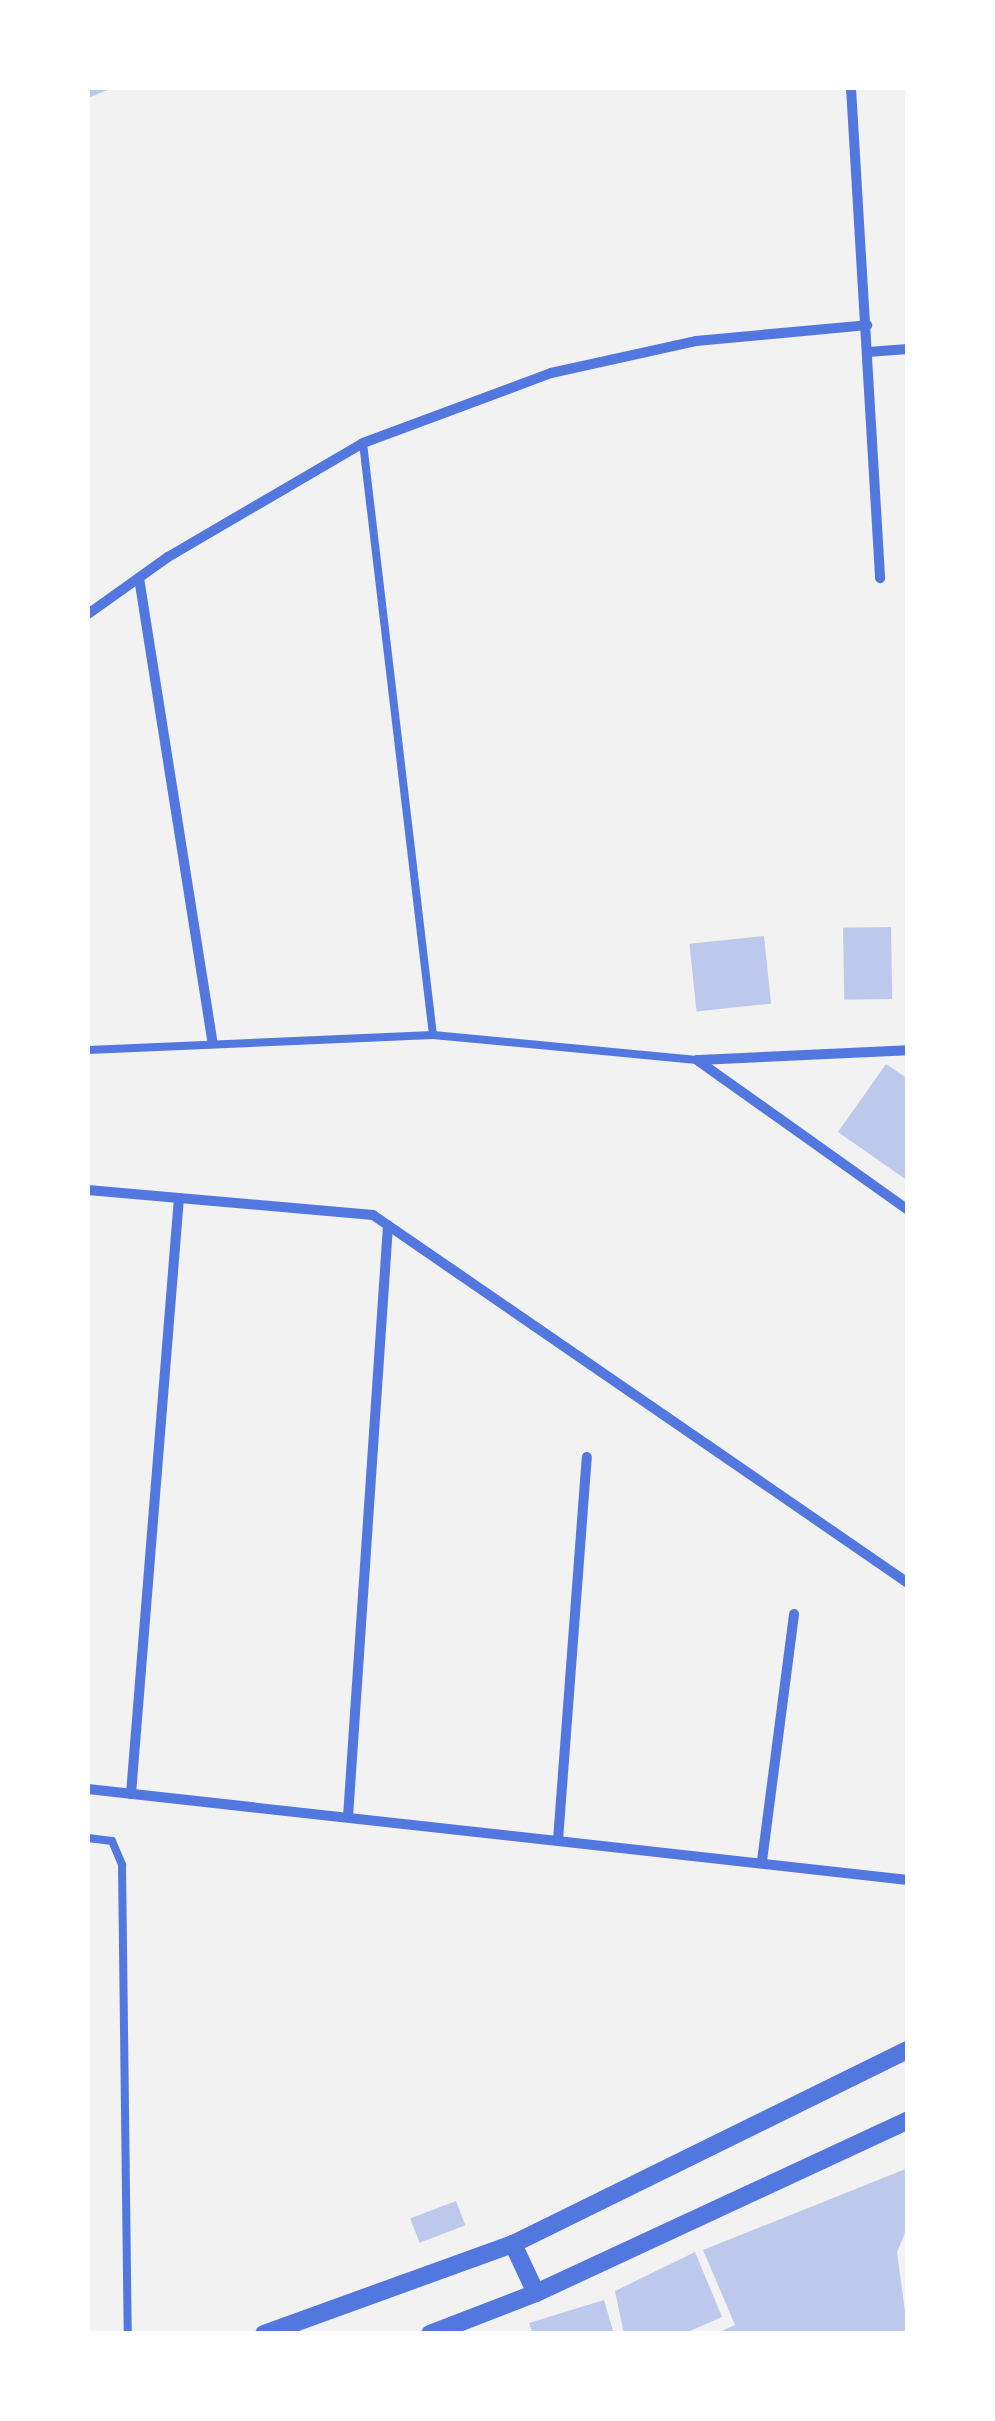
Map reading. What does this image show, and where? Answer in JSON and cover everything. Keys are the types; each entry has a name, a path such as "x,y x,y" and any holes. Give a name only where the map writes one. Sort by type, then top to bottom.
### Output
{"street":[{"path":"851,88 880,578"},
{"path":"88,614 139,578 364,444 551,373 696,341 867,325"},
{"path":"868,352 908,349"},
{"path":"139,578 212,1041"},
{"path":"697,1060 908,1050"},
{"path":"697,1060 908,1210"},
{"path":"88,1190 373,1215 908,1584"},
{"path":"131,1794 179,1198"},
{"path":"348,1817 388,1225"},
{"path":"558,1840 587,1457"},
{"path":"762,1862 794,1614"},
{"path":"88,1789 908,1880"},
{"path":"264,2334 513,2244 908,2050"},
{"path":"430,2334 536,2293 908,2120"},
{"path":"513,2244 536,2293"}],"lane":[{"path":"364,444 432,1035"},
{"path":"88,1050 212,1041 432,1035 697,1060"},
{"path":"88,1838 112,1842 122,1865 128,2334"}],"building":[{"path":"88,88 112,88 88,98"},
{"path":"891,927 892,999 844,1000 843,928"},
{"path":"764,936 771,1004 697,1011 689,944"},
{"path":"886,1064 908,1079 908,1181 838,1132"},
{"path":"908,2168 908,2226 897,2252 908,2334 715,2334 735,2325 703,2250"},
{"path":"456,2201 465,2225 420,2243 410,2219"},
{"path":"695,2252 722,2317 683,2334 624,2334 615,2291"},
{"path":"604,2300 614,2334 533,2334 529,2323"}]}
